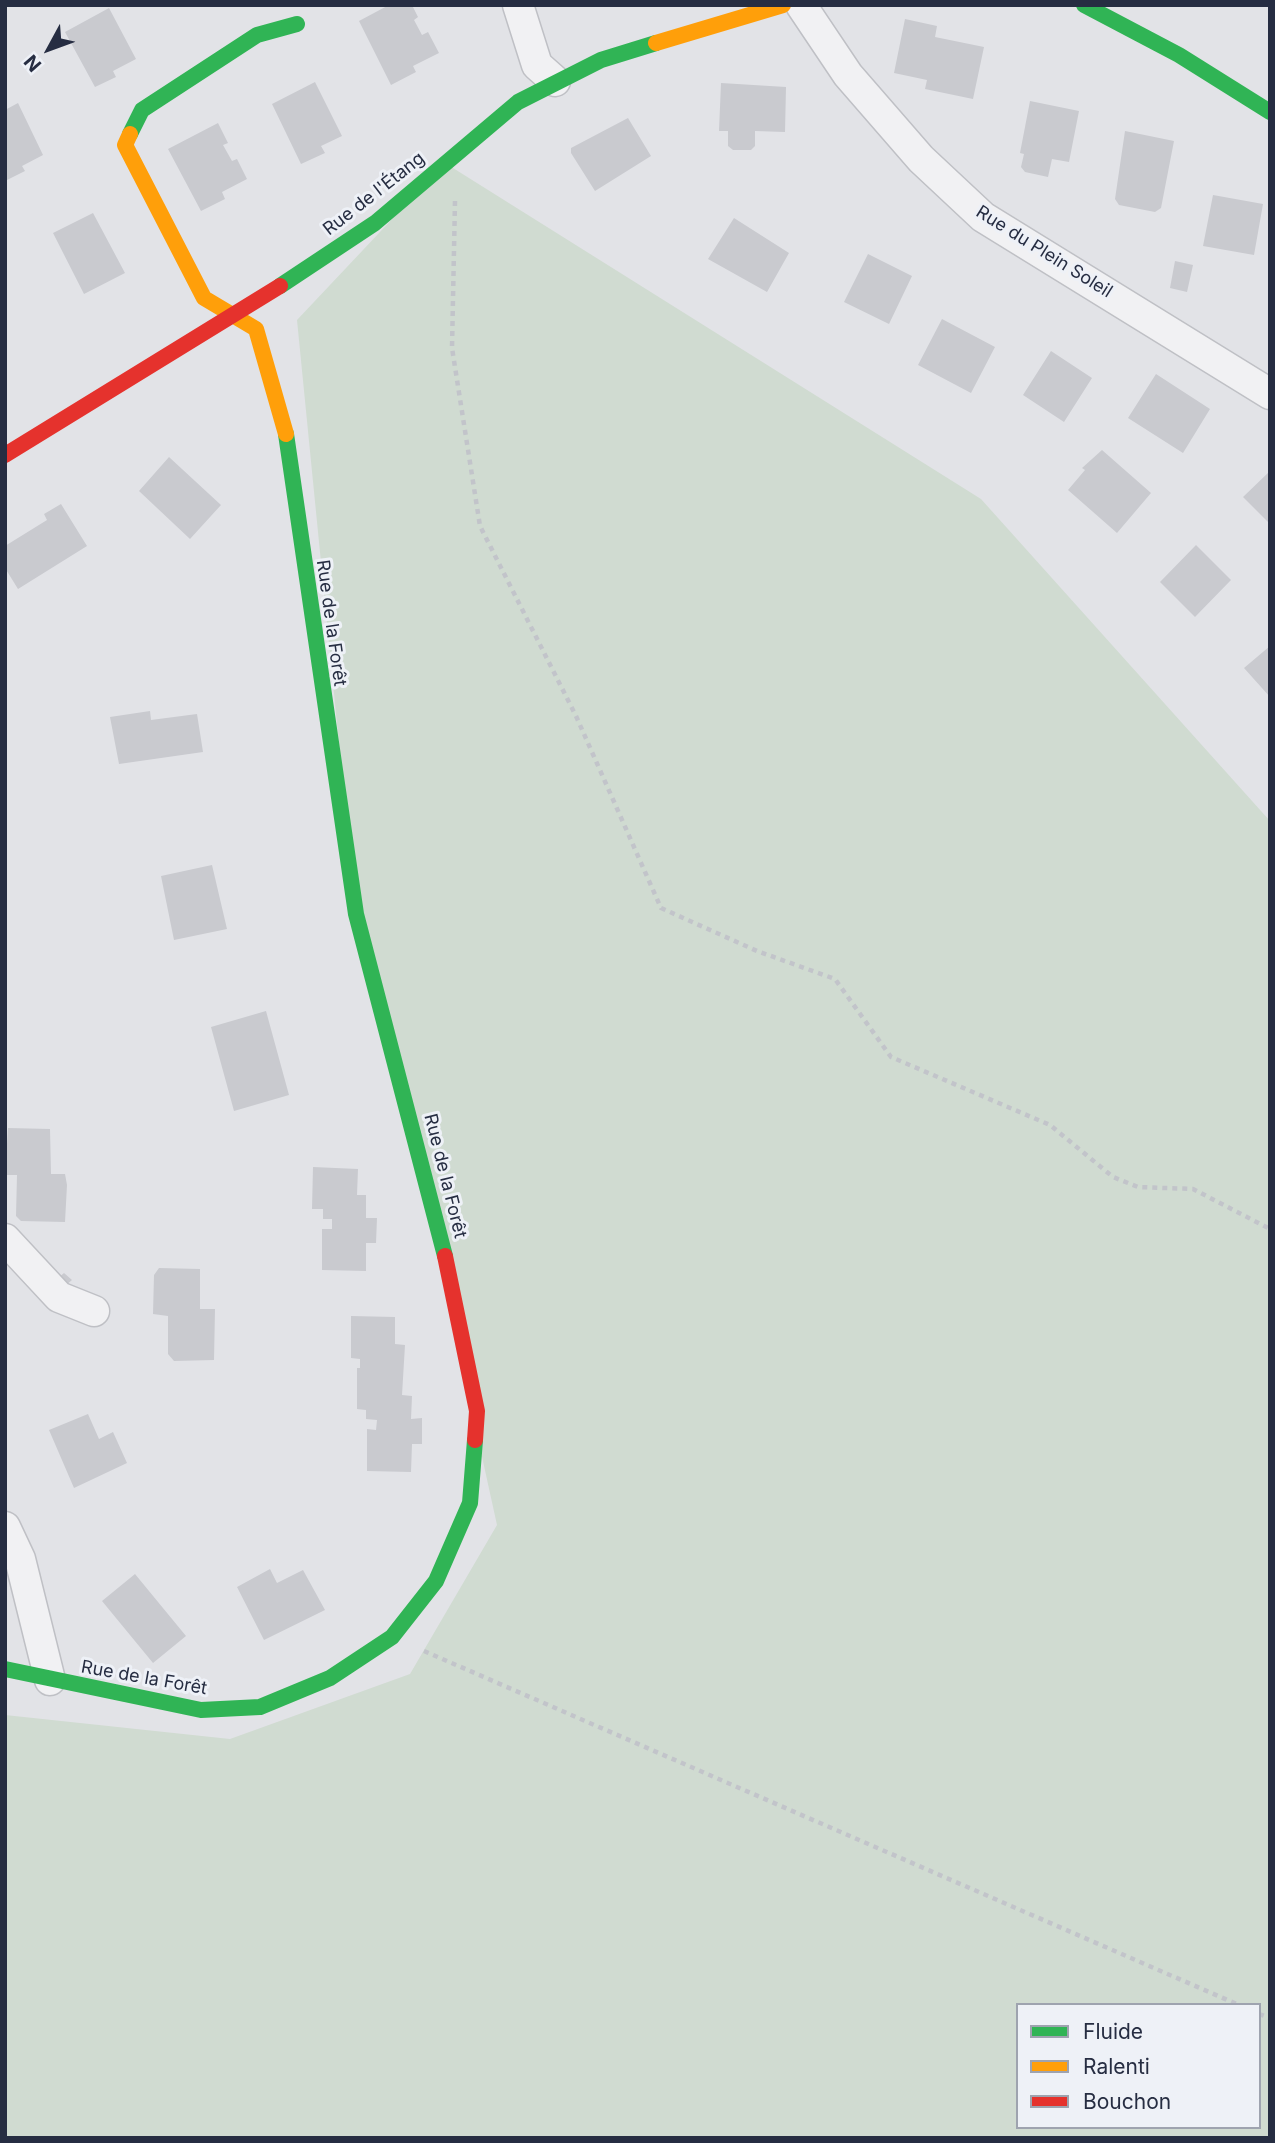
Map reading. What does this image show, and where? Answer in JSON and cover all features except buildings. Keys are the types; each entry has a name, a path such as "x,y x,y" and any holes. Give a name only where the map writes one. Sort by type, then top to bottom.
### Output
{"street":[{"path":"518,5 537,65 555,81"},
{"name":"Rue de l'Étang","path":"5,455 19,444 235,316 375,223 518,102 601,60 783,5"},
{"name":"Rue du Plein Soleil","path":"801,5 848,75 921,159 983,217 1270,394"},
{"path":"1084,5 1179,55 1270,112"},
{"name":"Rue de la Forêt","path":"5,1669 201,1710 260,1707 330,1678 392,1637 436,1581 470,1503 477,1412 453,1286 356,914 285,429 256,329 204,298 125,145 142,110 257,35 297,24"},
{"path":"5,1239 59,1297 94,1311"},
{"path":"5,1527 20,1559 50,1680"}],"path":[{"path":"457,204 452,348 480,526 576,716 660,908 758,951 835,979 891,1058 1050,1125 1113,1177 1138,1187 1193,1188 1270,1229"},
{"path":"392,1637 1234,2003"}],"shaded area":[{"path":"445,163 981,499 1270,821 1270,2138 5,2138 5,1715 230,1739 410,1674 497,1525 350,855 297,320"}],"traffic: fast":[{"path":"1084,5 1179,55 1270,112"},
{"path":"130,134 142,110 257,35 297,24"},
{"path":"280,286 375,223 518,102 601,60 656,43"},
{"path":"286,434 356,914 445,1256"},
{"path":"5,1669 201,1710 260,1707 330,1678 392,1637 436,1581 470,1503 475,1440"}],"traffic: slow":[{"path":"656,43 783,5"},
{"path":"130,134 125,145 204,298 256,329 286,434"}],"traffic: jam":[{"path":"5,455 280,286"},
{"path":"445,1256 477,1411 475,1440"}]}
